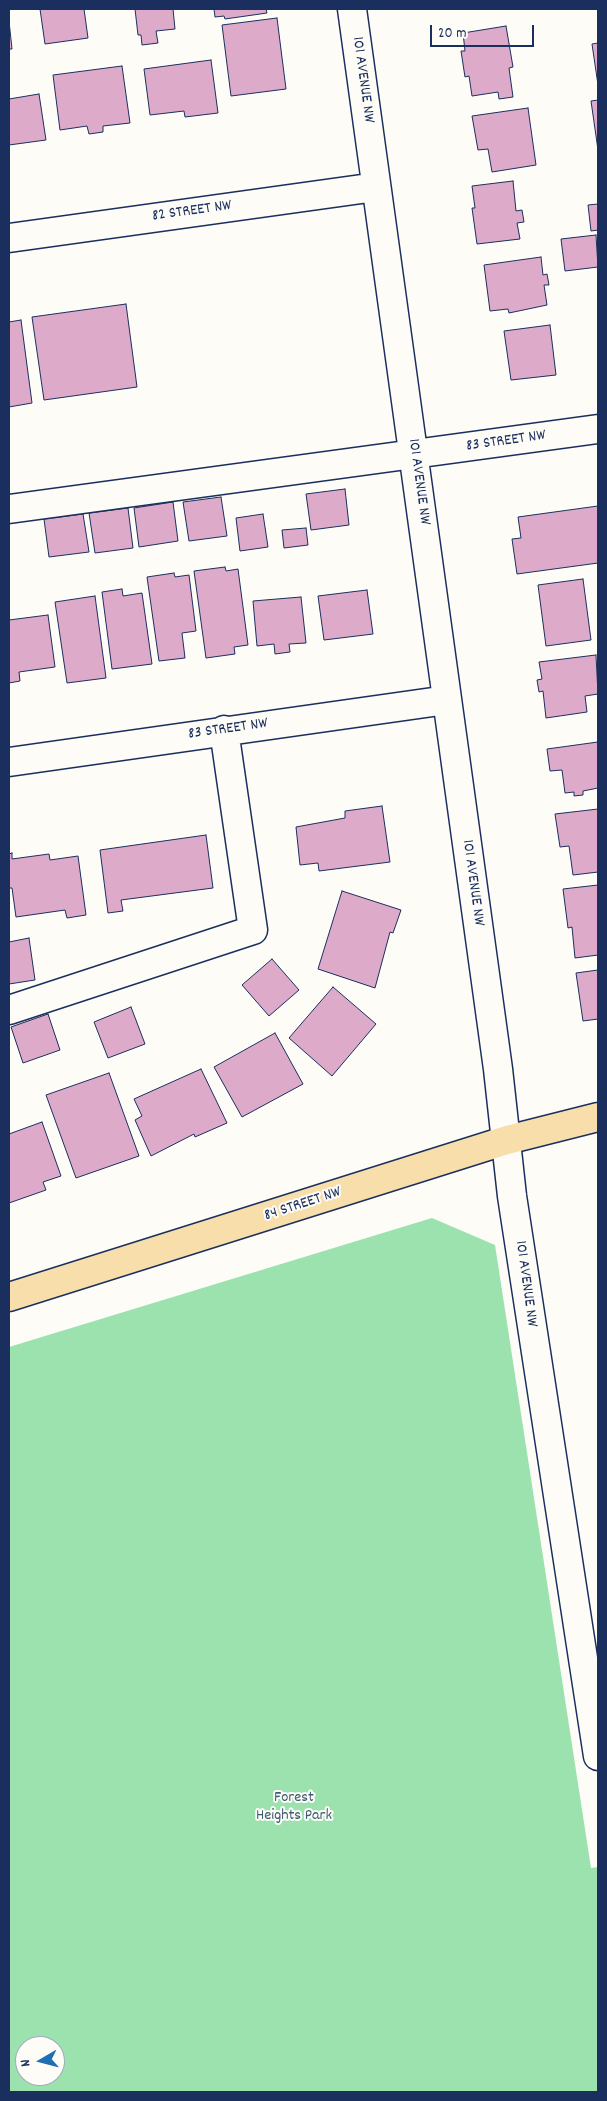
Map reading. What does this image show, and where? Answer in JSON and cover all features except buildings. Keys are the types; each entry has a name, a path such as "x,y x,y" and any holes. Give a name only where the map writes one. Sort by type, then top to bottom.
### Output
{"main road":[{"name":"84 STREET NW","path":"9,1297 507,1140 598,1117"}],"street":[{"name":"101 AVENUE NW","path":"352,9 507,1140 512,1196 597,1747"},
{"name":"82 STREET NW","path":"9,238 376,186"},
{"name":"83 STREET NW","path":"9,509 598,430"},
{"name":"83 STREET NW","path":"9,762 224,730 447,700"},
{"path":"9,1010 252,930 224,730"}],"green space":[{"name":"Forest Heights Park","path":"432,1218 495,1245 591,1868 598,1867 598,2092 9,2092 9,1347"}]}
